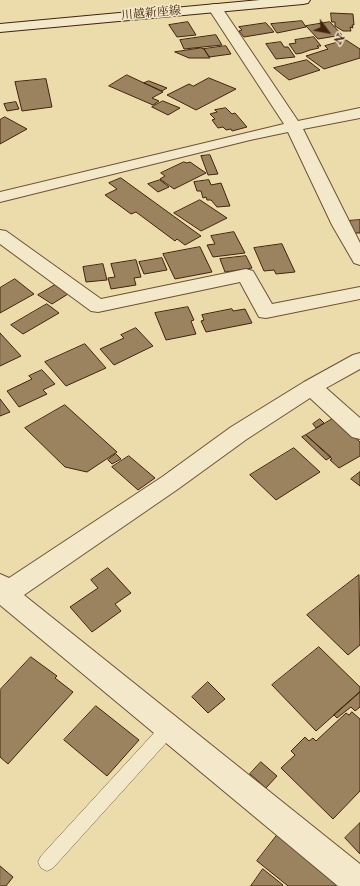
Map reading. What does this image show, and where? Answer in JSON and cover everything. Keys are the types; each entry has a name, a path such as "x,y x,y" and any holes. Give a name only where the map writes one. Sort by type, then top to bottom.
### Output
{"street":[{"name":"川越新座線","path":"0,28 303,0"},
{"path":"215,8 294,127 341,224 360,259"},
{"path":"0,197 250,135 360,114"},
{"path":"0,235 98,306 246,275 266,312 360,293"},
{"path":"360,360 311,387 239,433 170,483 2,590 360,884"},
{"path":"311,387 360,431"}],"lane":[{"path":"47,862 170,727"}],"building":[{"path":"331,13 353,14 354,25 352,25 353,28 350,27 351,31 343,31 335,26 335,22 332,22"},
{"path":"302,21 306,27 277,33 271,24"},
{"path":"188,22 196,35 177,37 169,25"},
{"path":"330,22 342,35 318,39 306,26"},
{"path":"266,23 274,32 244,37 239,31 242,30 239,27"},
{"path":"216,35 222,45 184,49 180,40"},
{"path":"314,37 321,46 317,46 319,48 302,53 296,54 289,44 296,43 295,40"},
{"path":"346,40 360,49 360,58 324,69 306,56 328,49 325,46"},
{"path":"281,42 284,47 288,47 295,57 276,59 266,44"},
{"path":"226,46 231,54 209,57 204,49"},
{"path":"201,48 204,49 210,58 189,58 175,52"},
{"path":"307,60 320,70 289,80 274,68"},
{"path":"127,75 163,92 152,98 159,101 153,105 109,86"},
{"path":"209,78 236,89 196,110 167,95 189,84 193,86"},
{"path":"46,79 52,107 22,111 15,82"},
{"path":"149,81 167,88 162,91 144,83"},
{"path":"163,101 180,108 168,115 152,107"},
{"path":"16,102 19,109 7,111 4,104"},
{"path":"226,108 232,114 235,113 247,127 232,131 231,129 226,130 223,127 218,128 212,120 215,119 210,114 217,112 215,110"},
{"path":"5,117 27,129 0,144 0,120"},
{"path":"210,155 218,174 208,175 201,156"},
{"path":"184,162 190,162 206,173 174,189 160,179 165,176 161,173"},
{"path":"121,178 201,236 185,245 177,239 175,241 136,212 131,214 105,195 117,189 109,183"},
{"path":"160,180 169,187 158,192 148,184"},
{"path":"209,180 211,185 221,183 230,206 217,207 211,200 207,200 206,197 203,198 201,191 197,191 194,182"},
{"path":"200,200 227,218 201,231 174,213"},
{"path":"360,220 360,233 352,233 347,221"},
{"path":"234,232 245,253 213,257 207,245 215,244 211,236"},
{"path":"282,244 295,272 276,274 274,270 264,271 254,248"},
{"path":"200,247 212,272 175,279 163,254"},
{"path":"246,256 252,268 225,272 220,259"},
{"path":"162,258 167,270 144,274 139,262"},
{"path":"136,260 141,277 134,278 136,285 111,289 108,278 115,277 111,264"},
{"path":"103,264 107,280 86,282 83,267"},
{"path":"15,279 34,294 0,313 0,288"},
{"path":"55,285 68,294 52,304 38,295"},
{"path":"47,304 59,313 23,334 11,325"},
{"path":"188,307 194,320 191,321 196,334 166,340 155,313"},
{"path":"232,309 233,311 245,309 252,323 206,332 201,321 204,320 202,315"},
{"path":"136,328 153,346 114,365 100,349 124,338 121,335"},
{"path":"0,333 21,356 0,366"},
{"path":"85,344 106,368 66,386 45,362"},
{"path":"42,370 55,384 43,390 47,394 19,407 7,391 32,379 29,376"},
{"path":"0,399 10,412 0,416"},
{"path":"65,405 117,452 87,472 65,467 25,428"},
{"path":"334,418 360,442 360,456 339,468 330,460 332,459 306,435"},
{"path":"320,419 324,423 316,428 313,424"},
{"path":"306,435 331,457 326,460 302,437"},
{"path":"294,448 320,472 276,500 250,475"},
{"path":"116,454 121,459 112,464 108,460"},
{"path":"129,456 155,478 138,490 112,467"},
{"path":"360,472 360,486 351,479"},
{"path":"108,568 131,593 115,604 121,611 92,632 70,607 98,588 91,580"},
{"path":"359,575 360,645 348,655 307,615"},
{"path":"319,647 360,687 360,692 316,731 272,685"},
{"path":"31,657 57,676 55,678 73,692 8,764 0,757 0,690"},
{"path":"208,682 225,699 208,713 192,697"},
{"path":"360,692 360,707 355,711 351,707 337,718 334,715"},
{"path":"96,706 139,740 107,776 64,740"},
{"path":"352,712 360,719 360,791 333,819 281,768 295,755 291,751 305,737 309,741 313,738 316,741 346,713 349,715"},
{"path":"261,762 277,776 266,788 250,774"},
{"path":"360,823 360,854 345,838"},
{"path":"278,834 341,886 288,886 257,861"},
{"path":"0,866 13,877 6,886 0,886"},
{"path":"263,869 283,885 251,886"}]}
